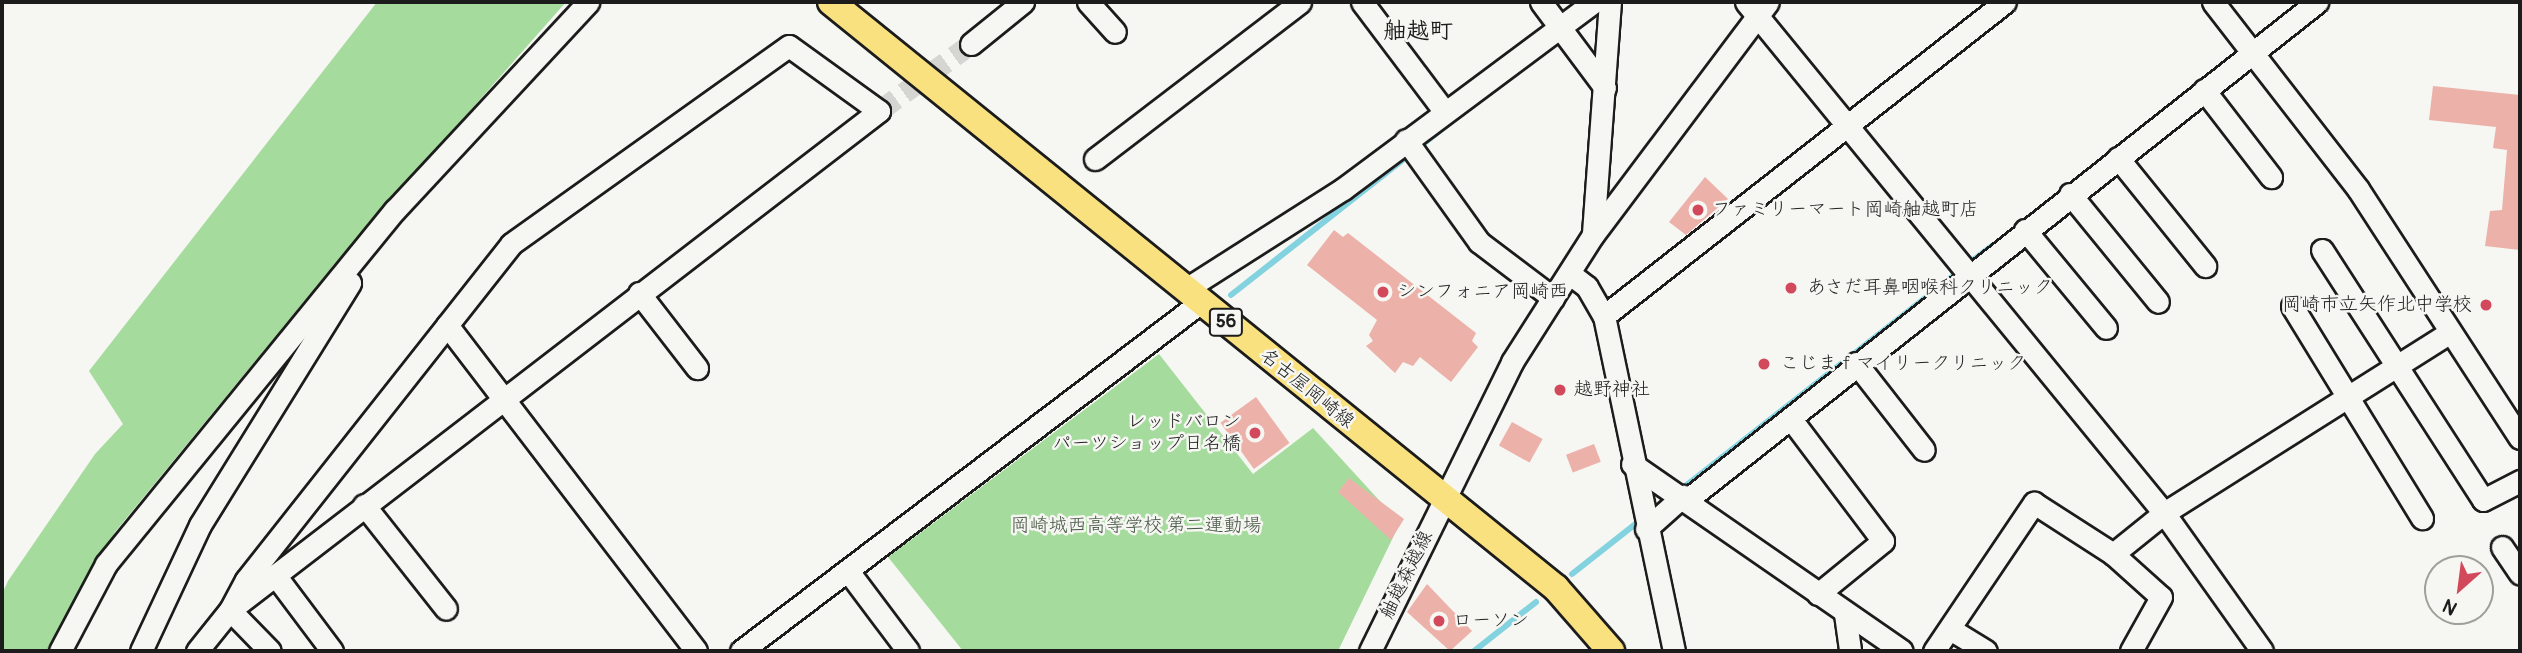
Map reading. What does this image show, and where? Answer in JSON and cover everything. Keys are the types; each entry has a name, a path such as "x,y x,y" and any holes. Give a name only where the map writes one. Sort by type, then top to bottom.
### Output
{"main road":[{"name":"名古屋岡崎線","path":"831,2 1556,588 1611,651"}],"street":[{"path":"60,651 106,565 396,210 588,2"},
{"path":"971,44 1023,2"},
{"path":"1088,2 1115,32"},
{"path":"1095,159 1300,2"},
{"path":"1362,2 1444,111"},
{"path":"1541,2 1605,89"},
{"path":"741,651 848,571 1193,295 1343,189 1444,111 1594,2"},
{"path":"1593,235 1610,2"},
{"path":"1604,316 2005,2"},
{"path":"2213,2 2358,188 2520,438"},
{"path":"1645,521 1791,419 1856,363 1967,275 2317,2"},
{"path":"1757,6 1846,127 2164,513 2262,651"},
{"name":"舳越森越線","path":"1370,651 1512,362 1593,235 1757,6"},
{"path":"197,651 230,610 246,580 511,244 789,46 879,111 501,398 230,610"},
{"path":"2204,90 2271,177"},
{"path":"1406,140 1479,242 1553,298"},
{"path":"2118,158 2205,266"},
{"path":"2070,194 2158,302"},
{"path":"141,651 201,525 396,210"},
{"path":"2025,230 2106,328"},
{"path":"2322,250 2393,368 2483,500 2520,481"},
{"path":"1570,274 1587,287 1604,316 1632,464 1674,651"},
{"path":"639,293 697,368"},
{"path":"2292,306 2345,399 2422,519"},
{"path":"447,324 696,651"},
{"path":"2113,554 2164,513 2450,332"},
{"path":"1856,363 1924,450"},
{"path":"1791,419 1883,541 1818,594"},
{"path":"1632,464 1902,651"},
{"path":"1934,651 2034,503 2113,554 2161,597 2131,651"},
{"path":"364,505 446,609"},
{"path":"2502,547 2520,574"},
{"path":"848,571 908,651"},
{"path":"275,575 332,651"},
{"path":"230,610 270,651"},
{"path":"1845,614 1850,651"},
{"path":"1950,629 1986,651"}],"green space":[{"path":"377,2 566,2 333,266 115,532 54,651 2,651 2,594 8,581 95,454 123,424 89,371"},
{"name":"岡崎城西高等学校 第二運動場","path":"1159,354 1253,474 1313,428 1400,523 1338,651 963,651 888,557"}],"building":[{"path":"2433,86 2520,95 2520,250 2485,246 2490,211 2502,210 2507,150 2493,148 2496,127 2429,120"},
{"name":"ファミリーマート岡崎舳越町店","path":"1705,177 1728,199 1686,235 1669,222"},
{"name":"シンフォニア岡崎西","path":"1334,230 1343,237 1348,233 1476,333 1472,341 1478,347 1451,382 1420,357 1413,366 1403,362 1395,373 1366,346 1373,341 1369,335 1377,320 1307,265"},
{"name":"レッドバロン パーツショップ日名橋","path":"1256,397 1290,443 1254,469 1220,423"},
{"path":"1512,422 1543,439 1530,463 1499,446"},
{"path":"1594,444 1601,462 1573,472 1566,455"},
{"path":"1349,478 1404,519 1391,540 1338,492"},
{"name":"ローソン","path":"1427,584 1472,631 1450,651 1407,612"}],"waterway":[{"path":"1231,295 1483,97"},
{"path":"1968,264 1992,246"},
{"path":"1679,491 1954,275"},
{"path":"1572,574 1642,519"},
{"path":"1474,651 1536,602"}],"tunnel":[{"path":"879,111 971,44"}],"place":[{"name":"ファミリーマート岡崎舳越町店","path":"1698,210"},
{"name":"あさだ耳鼻咽喉科クリニック","path":"1791,288"},
{"name":"シンフォニア岡崎西","path":"1383,292"},
{"name":"岡崎市立矢作北中学校","path":"2486,305"},
{"name":"こじまｆマイリークリニック","path":"1764,364"},
{"name":"越野神社","path":"1560,390"},
{"name":"レッドバロン パーツショップ日名橋","path":"1255,433"},
{"name":"ローソン","path":"1439,621"}],"district":[{"name":"舳越町","path":"1418,31"}]}
